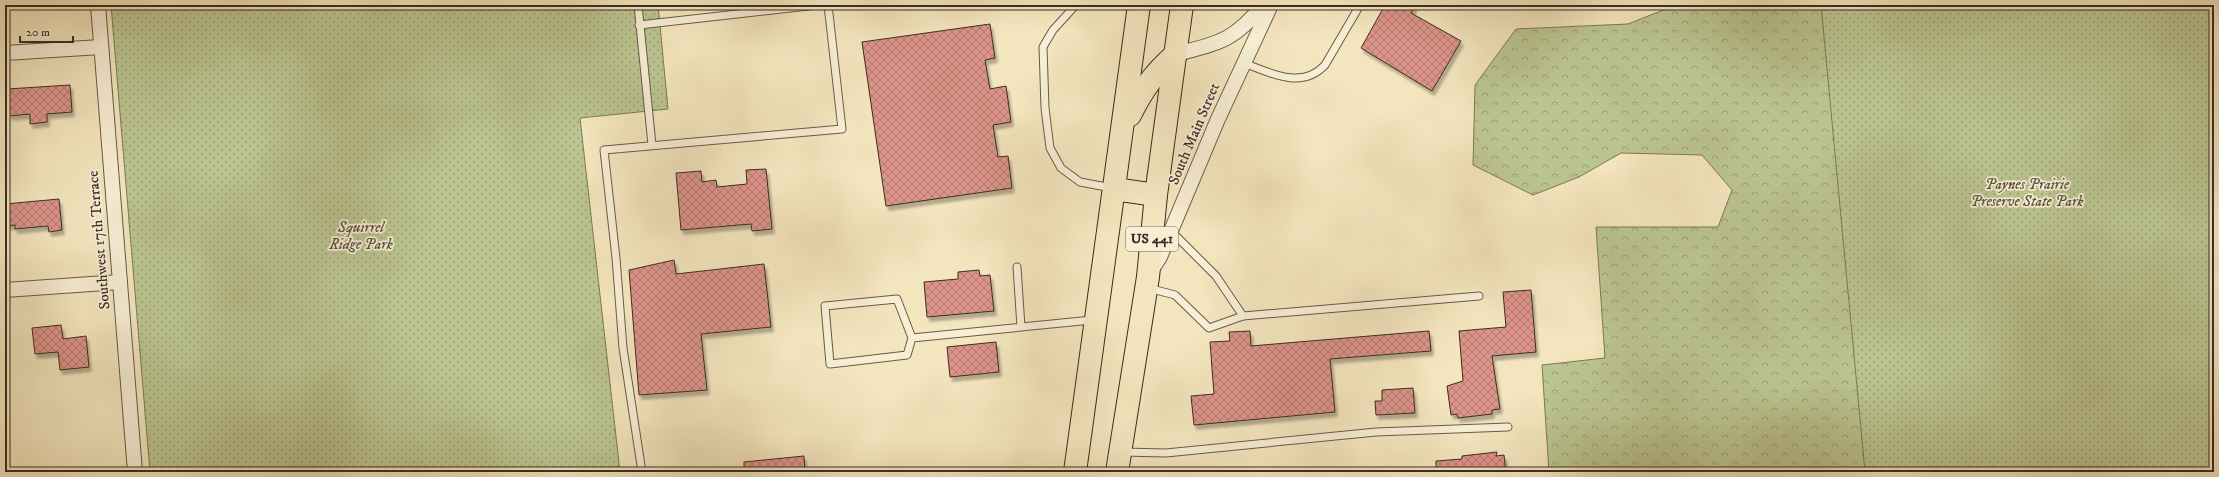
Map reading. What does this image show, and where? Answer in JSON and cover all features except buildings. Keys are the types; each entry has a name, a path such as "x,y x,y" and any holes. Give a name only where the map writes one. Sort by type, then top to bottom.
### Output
{"main road":[{"name":"US 441","path":"1075,472 1139,5"},
{"name":"US 441","path":"1118,462 1147,282 1156,195 1182,5"},
{"path":"1122,133 1141,92 1156,72 1176,54"},
{"path":"1114,189 1156,195"}],"street":[{"name":"Southwest 17th Terrace","path":"98,5 135,472"},
{"path":"1176,54 1224,41 1239,32 1263,5"},
{"name":"South Main Street","path":"1147,282 1160,257 1218,119 1271,5"},
{"path":"5,53 101,47"},
{"path":"5,290 120,282"}],"lane":[{"path":"638,5 652,145"},
{"path":"639,25 817,5"},
{"path":"642,472 623,348 616,258 604,150 842,129 828,5"},
{"path":"1244,63 1282,78 1303,78 1320,71 1360,5"},
{"path":"1073,6 1053,30 1043,47 1045,108 1050,148 1061,168 1080,182 1114,189"},
{"path":"1171,231 1216,276 1243,316"},
{"path":"1017,268 1022,327"},
{"path":"1147,282 1175,295 1209,328 1243,316 1479,296"},
{"path":"897,299 912,338 907,355 830,364 825,306 897,299"},
{"path":"912,338 1097,320"},
{"path":"1118,462 1166,453 1376,432 1508,427"}],"green space":[{"name":"Squirrel Ridge Park","path":"111,5 658,5 668,109 580,118 620,472 150,472"},
{"path":"1676,5 1877,5 1912,472 1549,472 1542,365 1605,358 1596,227 1718,227 1732,190 1702,155 1621,153 1579,177 1533,195 1473,165 1475,85 1516,29 1628,24"},
{"name":"Paynes Prairie Preserve State Park","path":"1821,5 2214,5 2214,472 1865,472"}]}
